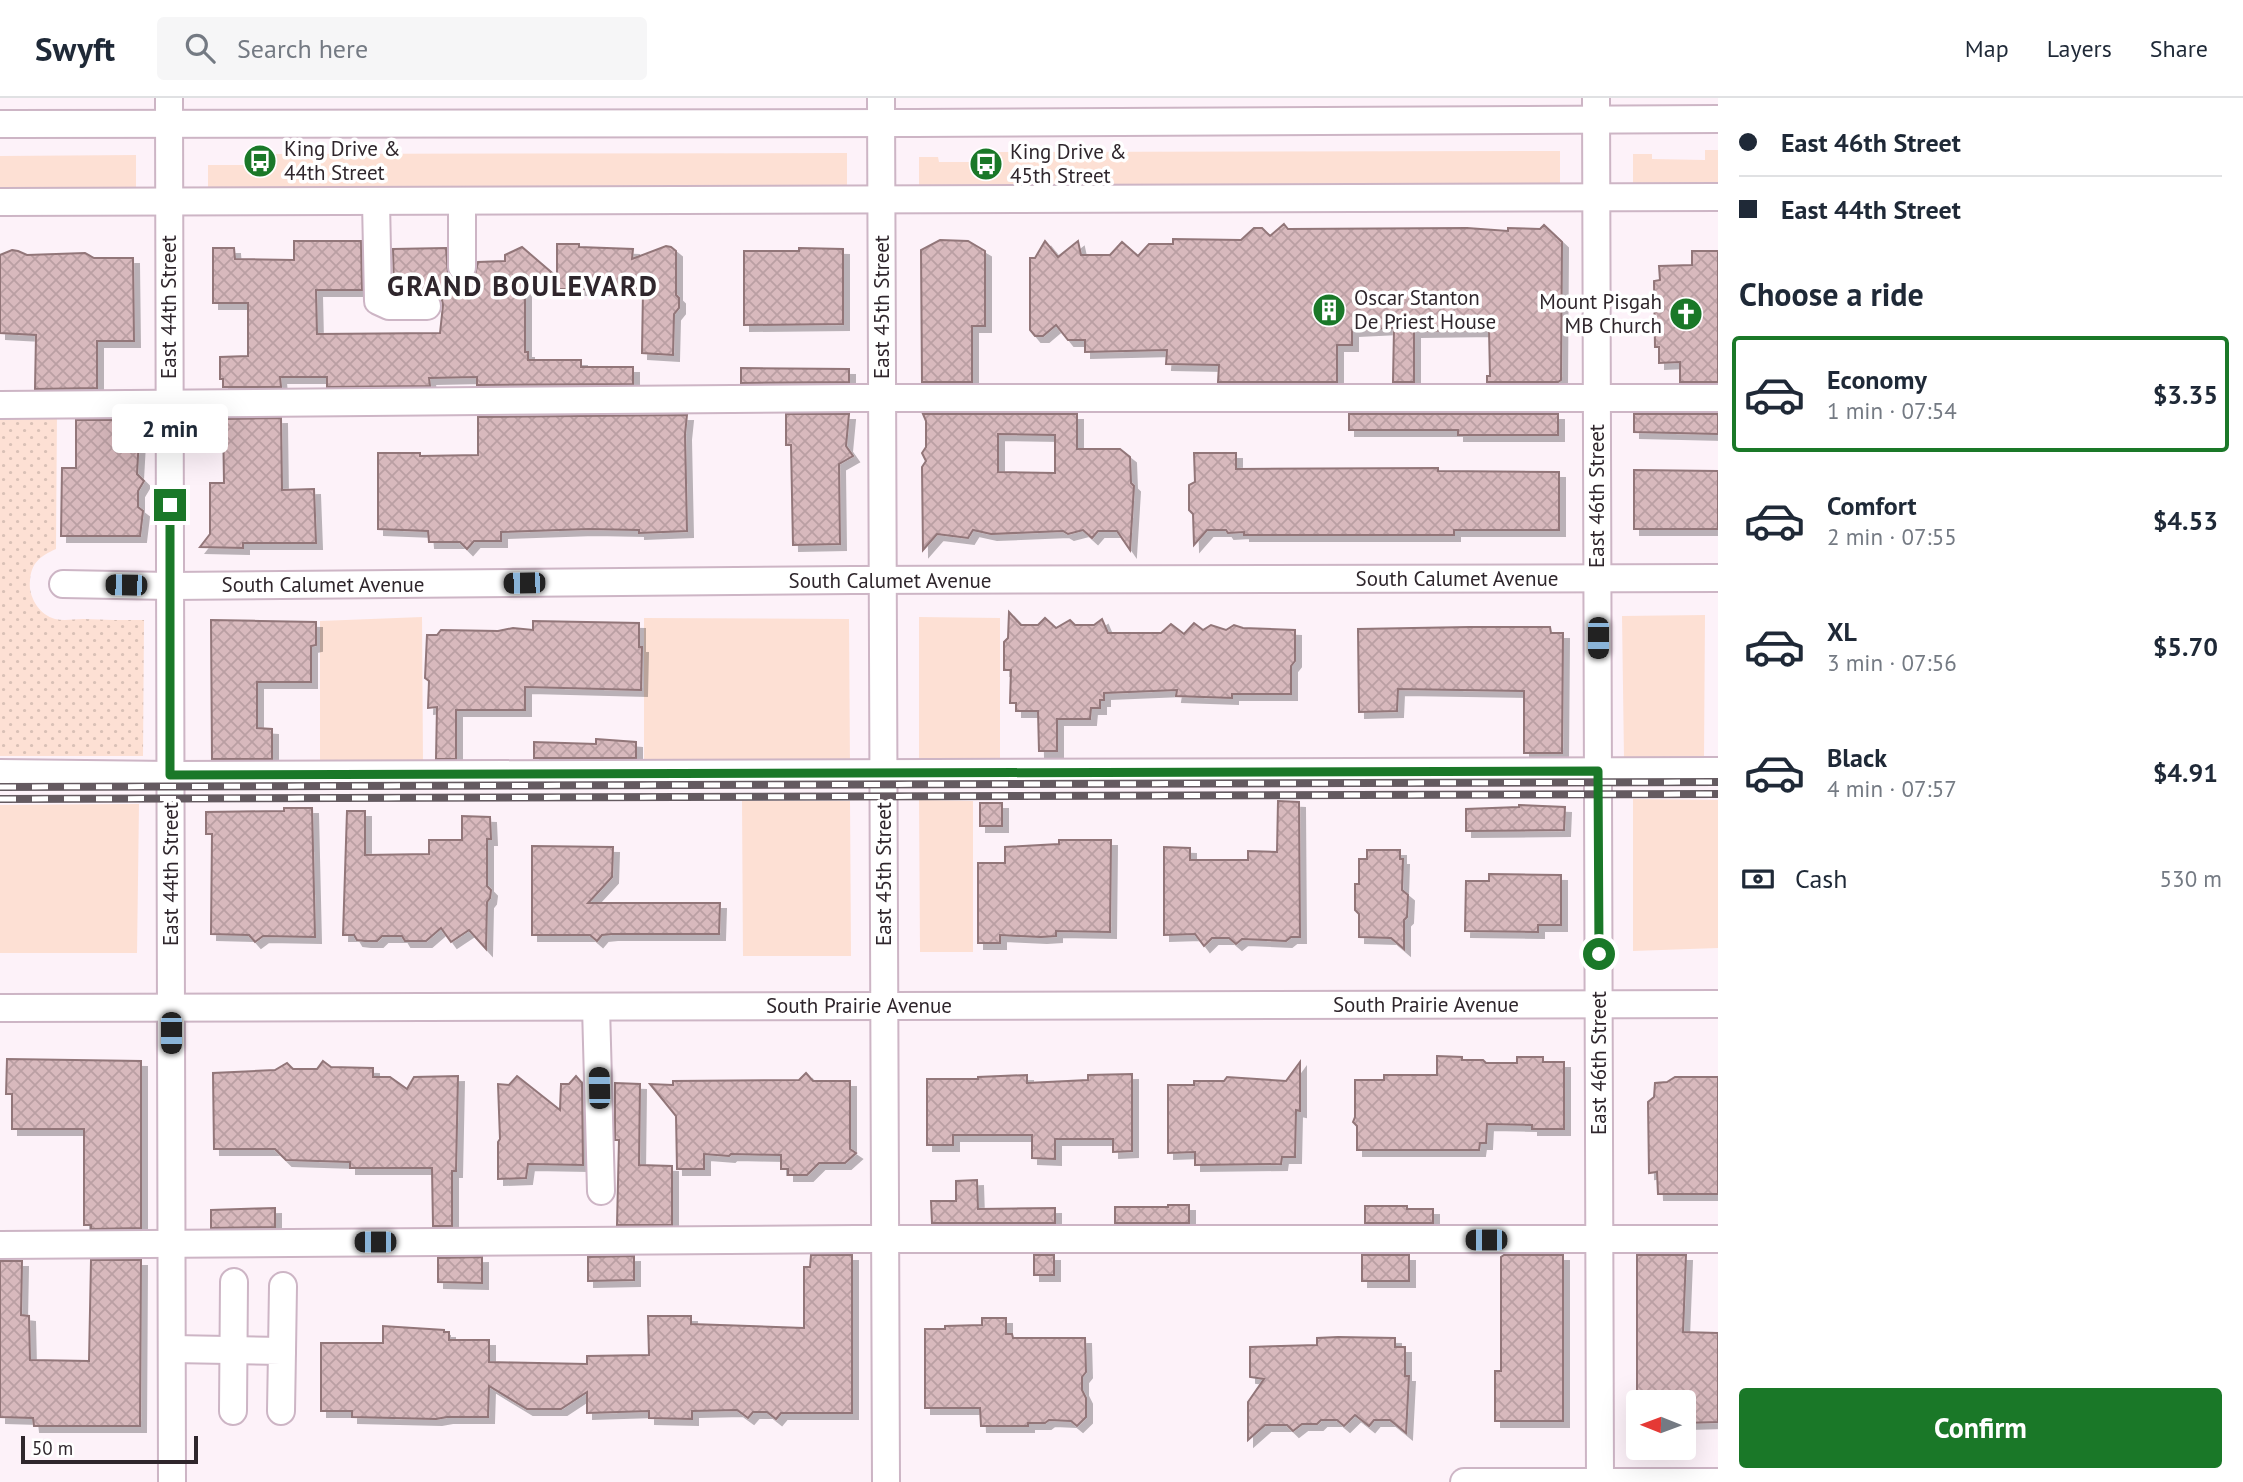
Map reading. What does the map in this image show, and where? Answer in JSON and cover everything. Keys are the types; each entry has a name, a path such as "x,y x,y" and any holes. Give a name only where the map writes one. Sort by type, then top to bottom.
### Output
{"street":[{"path":"0,124 169,110 1596,108 1718,118"},
{"name":"East 46th Street","path":"1596,108 1600,1482"},
{"name":"East 44th Street","path":"169,110 172,1482"},
{"name":"East 45th Street","path":"881,111 886,1482"},
{"path":"0,202 1718,197"},
{"path":"376,201 378,301 389,306 427,306"},
{"path":"462,201 462,267"},
{"path":"0,405 882,398 1718,398"},
{"name":"South Calumet Avenue","path":"63,584 170,586 883,580 1718,578"},
{"path":"0,773 170,775 1718,771"},
{"name":"South Prairie Avenue","path":"0,1008 1718,1004"},
{"path":"596,1007 601,1191"},
{"path":"0,1245 885,1239 1718,1239"},
{"path":"233,1411 234,1282"},
{"path":"281,1410 283,1286"},
{"path":"172,1349 282,1351"},
{"path":"1464,1482 1718,1482"}],"shaded area":[{"path":"1705,150 1718,150 1718,182 1633,183 1633,154 1652,154 1652,159 1705,160"},
{"path":"1560,151 1560,183 919,185 919,157 938,157 939,162 975,162 976,169 993,169 993,162 997,162 997,152"},
{"path":"847,153 847,185 208,188 208,165 264,165 265,154"},
{"path":"136,155 136,188 0,189 0,156"},
{"path":"0,412 57,412 56,549 41,557 32,569 30,587 36,604 49,617 58,620 144,620 143,756 0,756"},
{"path":"1705,615 1704,756 1624,758 1622,616"},
{"path":"422,617 423,764 320,765 320,621"},
{"path":"919,617 1000,618 1000,758 919,759"},
{"path":"644,618 849,619 850,767 644,766"},
{"path":"1633,799 1718,800 1718,948 1633,951"},
{"path":"919,800 973,801 973,952 920,952"},
{"path":"742,801 850,801 851,956 743,956"},
{"path":"139,804 137,953 0,953 0,805"}],"building":[{"path":"1284,224 1288,229 1467,228 1508,231 1508,228 1540,229 1544,225 1562,242 1561,380 1487,382 1487,376 1490,376 1489,330 1414,331 1414,382 1393,382 1394,328 1352,330 1352,345 1337,345 1337,382 1218,382 1219,365 1166,364 1167,350 1085,352 1085,340 1068,340 1056,325 1043,336 1035,336 1030,330 1030,258 1035,258 1045,241 1058,257 1078,241 1081,255 1110,255 1122,242 1138,256 1149,244 1173,244 1173,239 1241,240 1254,228 1262,228 1270,236"},
{"path":"940,240 968,241 985,251 985,326 972,326 972,382 922,382 921,250"},
{"path":"294,241 361,241 362,290 316,290 317,334 440,333 443,305 440,290 394,290 393,249 446,248 448,274 455,281 463,283 475,275 478,262 505,261 505,255 522,247 557,277 557,244 633,249 632,259 666,246 671,247 676,251 676,295 679,298 679,308 674,314 673,355 642,353 643,289 528,289 525,290 525,352 528,352 528,360 581,360 581,367 633,367 633,384 477,385 477,377 429,378 430,386 327,387 327,377 280,377 281,387 223,387 223,379 220,379 220,357 248,356 248,303 213,303 213,248 234,248 235,259 294,260"},
{"path":"799,248 843,249 843,324 744,325 744,251 799,251"},
{"path":"12,250 27,255 85,253 94,258 133,258 134,341 97,341 97,388 35,389 36,335 0,333 0,255"},
{"name":"Mount Pisgah MB Church","path":"1692,251 1718,251 1718,382 1680,382 1680,362 1659,363 1659,347 1655,347 1654,281 1660,280 1659,266 1692,265"},
{"path":"741,368 849,369 849,382 741,383"},
{"path":"786,414 849,414 846,446 853,456 839,464 840,544 793,545 791,445 786,445"},
{"path":"923,414 1077,414 1077,449 1120,449 1130,457 1131,483 1134,486 1130,550 1117,531 1098,531 1092,538 1083,530 1068,534 1063,531 991,534 973,530 968,538 937,534 923,550 922,467 926,461 922,453 926,447 926,421","holes":["998,434 1055,435 1055,473 998,472"]},
{"path":"1349,414 1558,414 1558,435 1458,435 1458,430 1349,430"},
{"path":"1634,414 1718,414 1718,434 1634,432"},
{"path":"687,415 687,531 639,533 639,530 589,529 501,532 501,541 474,541 467,549 460,542 429,542 428,531 378,529 378,453 420,453 420,456 478,455 478,417"},
{"path":"281,418 282,490 314,489 316,543 243,543 243,548 200,547 210,534 210,483 224,483 223,419"},
{"path":"76,420 140,420 137,474 144,481 138,491 138,507 143,511 140,536 61,536 62,468 76,468"},
{"path":"1194,453 1236,453 1236,469 1438,468 1438,471 1559,472 1559,530 1454,530 1454,535 1244,535 1244,532 1207,530 1194,545 1189,485 1195,482"},
{"path":"1634,470 1718,471 1718,529 1634,529"},
{"path":"1009,612 1021,625 1038,625 1045,618 1056,628 1070,620 1075,625 1094,625 1102,619 1108,633 1161,633 1171,624 1184,634 1194,623 1203,630 1211,625 1226,630 1234,625 1243,628 1295,630 1291,694 1232,694 1232,698 1176,696 1177,690 1104,693 1100,708 1091,708 1090,719 1057,719 1057,751 1039,751 1038,711 1016,711 1016,703 1010,703 1011,670 1004,670 1004,642 1008,638"},
{"path":"211,620 316,622 316,645 311,646 311,682 257,682 257,728 272,729 272,759 212,759"},
{"path":"533,621 639,623 639,647 642,647 641,690 525,687 525,710 456,710 456,759 436,759 437,707 428,708 429,681 425,678 427,635 437,635 441,630 533,630"},
{"path":"1550,627 1551,633 1563,633 1562,753 1524,753 1524,691 1398,689 1397,711 1359,712 1358,629"},
{"path":"596,739 636,742 636,758 534,758 534,742 596,744"},
{"path":"1278,801 1299,802 1300,937 1291,937 1286,941 1242,939 1236,944 1229,938 1212,938 1204,946 1195,934 1164,935 1164,847 1190,848 1190,860 1248,860 1248,851 1277,852"},
{"path":"980,803 1002,803 1002,826 980,826"},
{"path":"1519,805 1565,807 1564,830 1466,831 1466,809"},
{"path":"284,808 312,808 315,937 263,936 255,942 249,935 211,934 212,834 206,834 206,812 284,811"},
{"path":"347,811 365,811 365,855 429,854 429,840 462,840 462,816 490,817 487,886 491,890 487,902 486,949 469,930 451,942 441,928 426,941 405,941 402,936 382,936 377,941 365,941 357,940 354,935 343,935"},
{"path":"1059,840 1111,840 1110,932 1056,931 1056,936 1041,937 1000,935 1000,943 978,943 978,863 1005,863 1005,847 1059,844"},
{"path":"532,846 613,847 612,877 588,903 720,903 719,934 612,934 602,935 597,941 590,935 532,935"},
{"path":"1367,850 1400,850 1400,859 1403,859 1402,890 1408,895 1407,917 1404,920 1404,949 1391,938 1359,937 1355,884 1359,884 1359,859 1367,859"},
{"path":"1489,874 1561,875 1561,925 1538,925 1538,932 1465,931 1466,881 1489,881"},
{"path":"1437,1056 1483,1060 1486,1063 1517,1063 1517,1057 1543,1057 1543,1062 1564,1062 1564,1129 1487,1124 1486,1143 1480,1143 1479,1150 1357,1150 1357,1126 1353,1122 1355,1080 1384,1080 1384,1075 1437,1075"},
{"path":"7,1059 141,1061 141,1228 91,1229 91,1225 84,1225 84,1129 12,1129 12,1094 6,1094"},
{"path":"323,1061 331,1067 373,1068 373,1077 390,1077 407,1089 414,1077 458,1076 456,1171 452,1171 452,1226 433,1226 432,1168 350,1168 350,1162 286,1160 275,1149 214,1149 213,1073 275,1070 287,1063 293,1069 317,1069"},
{"path":"1300,1062 1300,1111 1296,1110 1295,1157 1282,1157 1281,1164 1195,1165 1195,1152 1168,1153 1168,1085 1194,1085 1194,1081 1224,1081 1227,1077 1286,1081"},
{"path":"806,1073 813,1081 850,1081 850,1149 856,1153 845,1163 819,1163 807,1175 788,1175 788,1169 781,1169 781,1155 704,1154 704,1169 677,1169 676,1116 650,1084 673,1085 673,1081 799,1080"},
{"path":"1132,1074 1132,1151 1113,1152 1113,1139 1055,1139 1055,1159 1032,1158 1032,1135 953,1135 953,1145 927,1145 927,1079 1027,1075 1027,1083 1088,1080 1088,1075"},
{"path":"517,1076 560,1110 561,1084 569,1084 576,1076 582,1083 583,1165 528,1164 526,1178 498,1179 498,1084 509,1085"},
{"path":"1675,1077 1718,1077 1718,1194 1658,1194 1657,1172 1649,1173 1648,1102 1654,1097 1655,1083 1667,1082"},
{"path":"615,1083 640,1084 639,1165 672,1166 672,1225 617,1225 619,1140 615,1140"},
{"path":"977,1180 978,1209 1055,1208 1055,1223 932,1223 931,1201 956,1201 956,1181"},
{"path":"1189,1205 1189,1223 1115,1223 1115,1207"},
{"path":"1365,1206 1433,1209 1433,1223 1365,1223"},
{"path":"275,1208 275,1227 211,1228 211,1210"},
{"path":"811,1255 852,1255 852,1413 781,1413 776,1419 767,1412 753,1412 748,1418 737,1410 692,1411 692,1419 649,1418 649,1411 587,1413 587,1392 561,1409 527,1409 489,1386 488,1417 352,1417 352,1411 321,1411 321,1343 383,1343 383,1326 444,1330 449,1332 449,1340 489,1340 489,1362 587,1364 587,1356 649,1355 648,1316 691,1316 691,1324 804,1328 804,1267 810,1267"},
{"path":"1034,1255 1054,1255 1054,1275 1034,1275"},
{"path":"1362,1255 1409,1255 1409,1281 1362,1281"},
{"path":"1563,1255 1563,1421 1495,1421 1495,1371 1501,1371 1501,1257"},
{"path":"1637,1255 1686,1255 1683,1332 1718,1333 1718,1422 1696,1423 1696,1390 1637,1390"},
{"path":"634,1256 634,1280 588,1281 588,1257"},
{"path":"482,1257 482,1283 438,1282 438,1258"},
{"path":"91,1260 141,1260 140,1426 34,1426 33,1418 0,1417 0,1261 22,1261 21,1315 29,1316 30,1360 89,1361"},
{"path":"982,1318 1006,1318 1006,1334 1012,1334 1013,1338 1085,1338 1086,1372 1082,1377 1082,1390 1086,1398 1086,1417 1077,1426 1071,1421 1049,1420 1045,1423 1028,1423 1028,1426 981,1426 980,1408 925,1408 925,1329 982,1325"},
{"path":"1317,1338 1395,1338 1395,1347 1405,1347 1405,1376 1409,1376 1406,1433 1390,1420 1374,1420 1369,1426 1355,1415 1344,1426 1337,1420 1302,1424 1293,1431 1287,1425 1265,1425 1248,1440 1248,1402 1264,1379 1250,1377 1250,1347 1317,1345"}],"railway":[{"path":"0,787 1718,782"},
{"path":"0,799 1718,794"}],"place":[{"name":"King Drive & 44th Street","path":"260,161"},
{"name":"King Drive & 45th Street","path":"986,164"},
{"name":"Oscar Stanton De Priest House","path":"1329,310"},
{"name":"Mount Pisgah MB Church","path":"1686,314"}],"district":[{"name":"GRAND BOULEVARD","path":"523,286"}],"route":[{"path":"170,505 170,775 1598,771 1599,954"}]}
